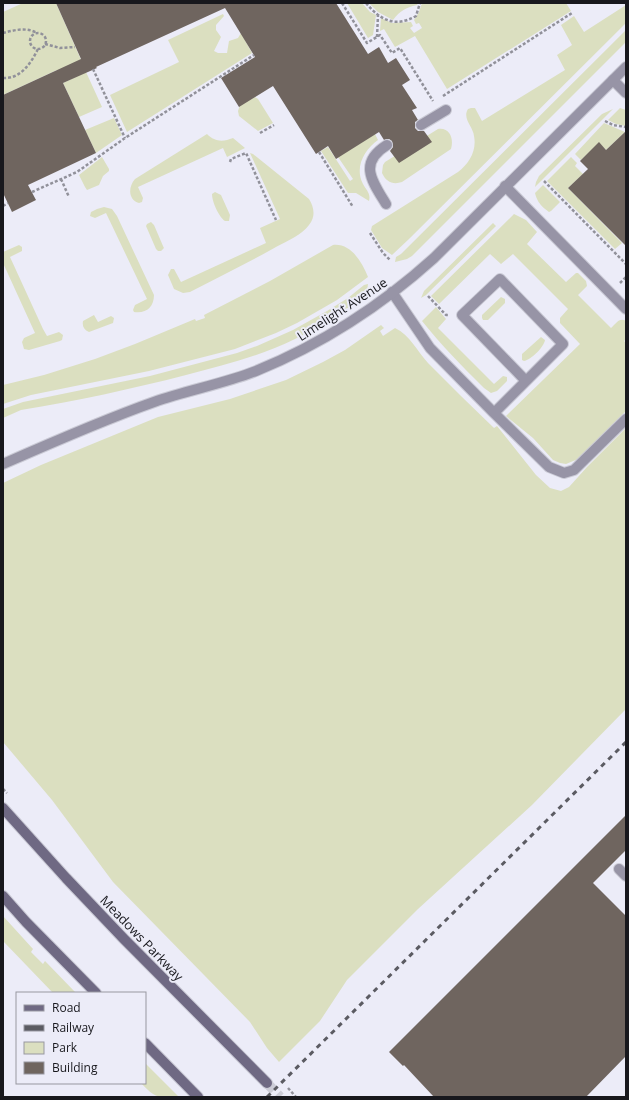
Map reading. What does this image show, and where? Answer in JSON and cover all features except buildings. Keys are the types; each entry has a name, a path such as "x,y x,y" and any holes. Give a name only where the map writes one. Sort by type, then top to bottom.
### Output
{"main road":[{"name":"Meadows Parkway","path":"3,808 66,878 124,939 267,1083"},
{"path":"3,896 26,922 95,992"},
{"path":"146,1044 198,1097"}],"street":[{"name":"Limelight Avenue","path":"3,464 156,401 224,382 256,371 292,355 355,319 409,281 434,258 626,67"},
{"path":"613,80 626,93"},
{"path":"421,125 446,110"},
{"path":"386,204 371,178 370,169 373,157 387,145"},
{"path":"505,186 626,309"},
{"path":"494,413 526,381 563,344 500,278 462,315 526,381"},
{"path":"392,292 430,348 549,467 564,473 574,470 626,419"}],"path":[{"path":"342,3 367,43 380,35 392,53 400,48 434,102 427,106"},
{"path":"366,3 378,15 393,22 408,20 416,16 420,3"},
{"path":"440,97 572,14"},
{"path":"377,37 378,15"},
{"path":"3,33 33,30 44,37 45,44"},
{"path":"38,49 31,46 30,41 34,34 39,33"},
{"path":"45,44 66,48 75,47"},
{"path":"3,78 20,73 26,68 38,49 42,48 45,44"},
{"path":"32,192 77,172 125,138 254,55"},
{"path":"93,69 125,138"},
{"path":"605,120 612,125 626,127"},
{"path":"260,133 274,125"},
{"path":"319,152 353,206"},
{"path":"230,162 231,159 246,153 276,220"},
{"path":"61,179 69,198"},
{"path":"544,181 626,264"},
{"path":"3,206 8,204"},
{"path":"370,233 383,253 390,260"},
{"path":"620,283 626,277"},
{"path":"428,296 446,315 448,315"},
{"path":"288,1088 296,1097"}],"green space":[{"path":"23,3 56,3 82,62 59,74 57,70 3,95 3,12"},
{"path":"347,3 362,3 370,12 376,15 373,35 368,38"},
{"path":"369,3 418,3 417,5 409,7 398,14 393,20 378,12"},
{"path":"422,3 566,3 571,11 447,89 415,36 395,47 384,29 380,31 381,18 392,23 411,22 413,26 410,28 414,33 422,28 419,23 416,24 414,20"},
{"path":"626,5 626,23 392,255 382,248 371,230 372,226 458,172 469,161 475,142 473,132 466,116 468,109 475,108 482,121 565,70 557,55 572,45 561,25 574,16 584,32"},
{"path":"223,14 224,16 216,25 216,30 221,37 214,51 218,53 227,53 229,41 238,38 241,33 252,53 127,132 110,95 179,62 168,40"},
{"path":"626,30 626,42 412,256 395,262 396,257 401,254"},
{"path":"86,72 102,107 79,117 63,83"},
{"path":"255,97 258,99 273,123 258,131 239,116 238,111 240,105"},
{"path":"620,108 626,110 626,126 616,124 608,120"},
{"path":"613,109 535,187 539,176 602,114"},
{"path":"114,118 122,135 96,153 85,130"},
{"path":"604,123 625,132 606,150 599,143 581,160 575,154"},
{"path":"438,129 446,130 450,134 452,141 451,149 402,182 393,183 386,179 382,173 385,162"},
{"path":"207,134 216,140 233,138 245,148 227,157 223,148 138,187 143,198 142,202 139,203 133,199 130,189 135,179"},
{"path":"375,134 378,140 365,153 360,165 361,178 369,194 369,201 356,193 348,193 321,151 328,147 350,181 353,179 338,157"},
{"path":"250,153 309,199 314,212 313,219 306,229 294,238 190,292 183,293 174,289 168,275 171,269 174,269 181,282 266,243 260,228 280,219"},
{"path":"102,157 109,171 103,176 99,185 87,190 79,175"},
{"path":"571,157 577,163 575,166 583,174 568,188 622,243 615,249 547,181"},
{"path":"543,185 560,202 549,212 540,204 535,193"},
{"path":"215,192 221,195 230,215 229,221 225,221 216,209 212,194"},
{"path":"104,207 112,209 117,216 154,295 153,303 146,311 134,312 133,310 135,305 147,299 106,213 95,218 90,216 91,212"},
{"path":"514,214 526,220 537,232 527,244 566,282 576,273 578,273 586,281 587,286 578,295 611,328 619,320 626,321 626,339 624,341 626,343 626,411 578,459 566,464 553,460 533,438 506,416 580,344 560,323 560,318 568,309 513,254 501,264 490,254 439,304 431,296"},
{"path":"151,222 154,225 164,248 161,251 156,249 146,226"},
{"path":"493,223 496,226 426,295 421,298 424,291"},
{"path":"19,245 22,247 22,251 10,257 43,329 47,336 59,332 63,335 62,340 60,341 29,350 24,349 22,342 24,338 35,333 3,263 3,252"},
{"path":"333,245 339,245 350,250 363,265 368,277 337,300 297,323 235,349 149,371 31,395 3,404 3,385 44,375 95,359 195,319 196,321 205,318 204,315 270,281"},
{"path":"368,284 367,290 361,299 352,306 282,345 242,360 145,385 62,403 21,410 3,418 3,409 23,402 150,376 237,353 257,346 293,330 327,311 348,298 364,285"},
{"path":"501,297 505,299 505,303 488,320 483,320 482,315"},
{"path":"436,307 446,319 438,328 494,384 503,376 507,377 507,381 497,391 491,393 484,388 444,347 422,321"},
{"path":"94,315 98,322 111,316 114,318 113,323 89,332 84,328 83,321"},
{"path":"381,325 384,328 380,331 383,336 395,328 405,335 428,363 453,388 494,428 497,426 536,475 550,488 561,491 569,487 626,428 626,709 532,805 418,909 347,980 320,1021 279,1062 267,1048 250,1022 113,882 52,800 3,742 3,483 41,465 158,417 230,399 286,380 345,350"},
{"path":"541,337 545,340 540,349 527,360 522,360 522,354"},
{"path":"3,916 33,949 31,952 43,964 45,961 75,992 52,992 3,941"},
{"path":"146,1064 179,1097 157,1096 142,1084 146,1084"}],"tunnel":[{"path":"267,1083 280,1097"}],"railway":[{"path":"267,1097 626,742"}]}
